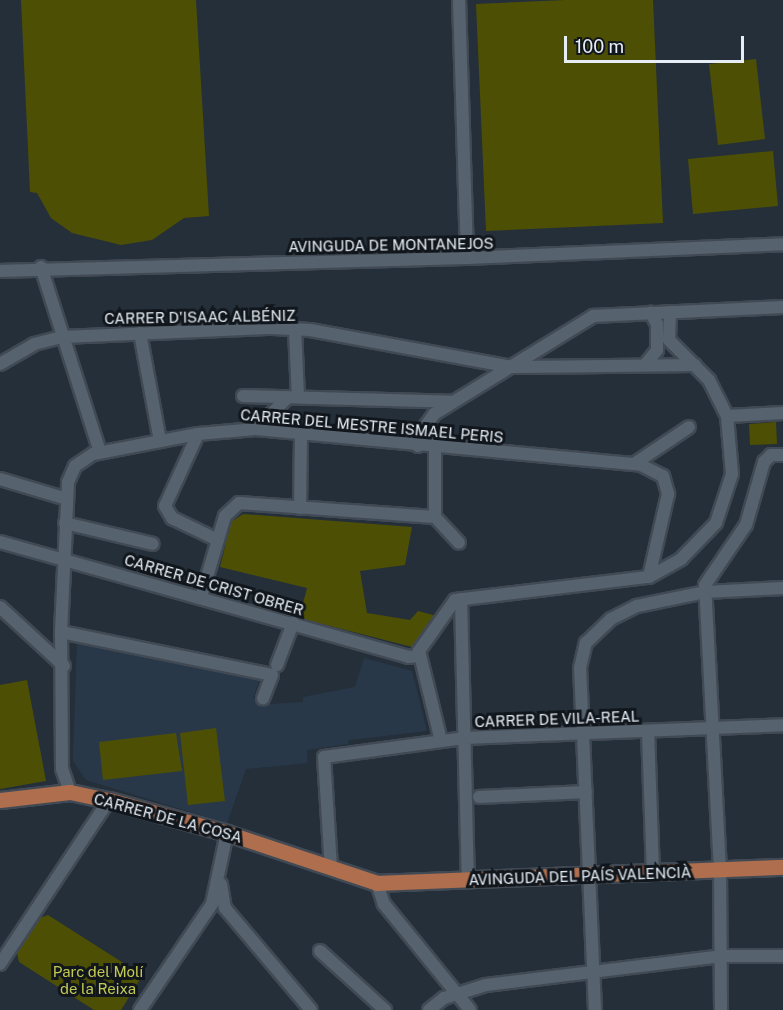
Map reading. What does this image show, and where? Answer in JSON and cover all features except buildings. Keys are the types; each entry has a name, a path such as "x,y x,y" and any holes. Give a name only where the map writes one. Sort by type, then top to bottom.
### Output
{"main road":[{"name":"CARRER DE LA COSA","path":"0,800 70,792 109,800 227,833 377,883"},
{"name":"AVINGUDA DEL PAÍS VALENCIÀ","path":"377,883 783,867"}],"street":[{"path":"459,0 467,258"},
{"name":"AVINGUDA DE MONTANEJOS","path":"0,271 41,267 467,258 783,244"},
{"path":"41,267 100,452"},
{"path":"418,446 428,420 453,402 512,368 593,316 783,307"},
{"path":"650,365 669,340 670,312"},
{"path":"650,365 657,350 657,324 651,313"},
{"path":"256,429 293,397 295,329"},
{"name":"CARRER D'ISAAC ALBÉNIZ","path":"0,364 34,344 63,337 295,329 512,368 695,365"},
{"path":"140,333 160,441"},
{"path":"441,741 419,656 452,604 460,599 649,577 681,560 716,524 732,474 728,416 714,387 669,340"},
{"path":"243,396 453,402"},
{"path":"728,416 783,413"},
{"path":"634,464 689,427"},
{"name":"CARRER DEL MESTRE ISMAEL PERIS","path":"70,792 62,769 61,632 67,499 75,466 100,452 198,434 256,429 649,467 663,476 668,499 649,577"},
{"path":"300,508 301,433"},
{"path":"198,434 165,506 172,518 218,540"},
{"path":"435,448 435,513 459,543"},
{"path":"721,1010 720,870 705,591 707,580 733,549 746,525 764,462 771,455 783,455"},
{"path":"0,479 67,499"},
{"path":"201,597 227,511 238,503 412,516 435,513"},
{"path":"65,524 153,544"},
{"name":"CARRER DE CRIST OBRER","path":"0,542 408,657 419,656"},
{"path":"595,1010 581,657 591,636 623,612 705,591 783,588"},
{"path":"460,599 468,881"},
{"path":"0,607 63,666"},
{"path":"277,665 293,623"},
{"path":"61,632 272,675 264,698"},
{"name":"CARRER DE VILA-REAL","path":"331,868 322,765 324,757 332,754 464,738 783,725"},
{"path":"648,731 653,873"},
{"path":"479,796 586,792"},
{"path":"0,964 109,800"},
{"path":"140,1010 208,911 220,871 227,833"},
{"path":"220,871 223,902 311,1010"},
{"path":"377,883 384,904 470,1010"},
{"path":"208,911 235,919"},
{"path":"320,951 385,1010"},
{"path":"429,1010 444,998 459,996 478,987 721,956 783,956"}],"shaded area":[{"path":"77,641 260,679 253,698 271,704 303,702 303,697 355,687 364,658 412,671 427,731 349,740 348,744 307,750 307,763 246,769 227,823 86,780 73,761"}],"green space":[{"path":"21,0 196,0 209,216 184,218 152,240 121,245 72,233 51,218 37,193 30,192"},
{"path":"565,0 653,0 663,223 486,231 476,4"},
{"path":"756,59 765,139 718,145 709,64"},
{"path":"773,151 778,206 693,214 688,159"},
{"path":"776,422 777,444 750,445 749,424"},
{"path":"243,514 412,527 405,565 360,571 367,613 410,620 418,611 437,616 412,647 299,618 307,588 220,567 231,522"},
{"path":"27,680 46,781 0,789 0,685"},
{"path":"216,728 225,801 188,805 180,733"},
{"path":"176,733 182,771 103,780 99,742"},
{"name":"Parc del Molí de la Reixa","path":"48,915 136,971 139,981 121,1010 94,1010 19,962 16,948 34,920"}]}
